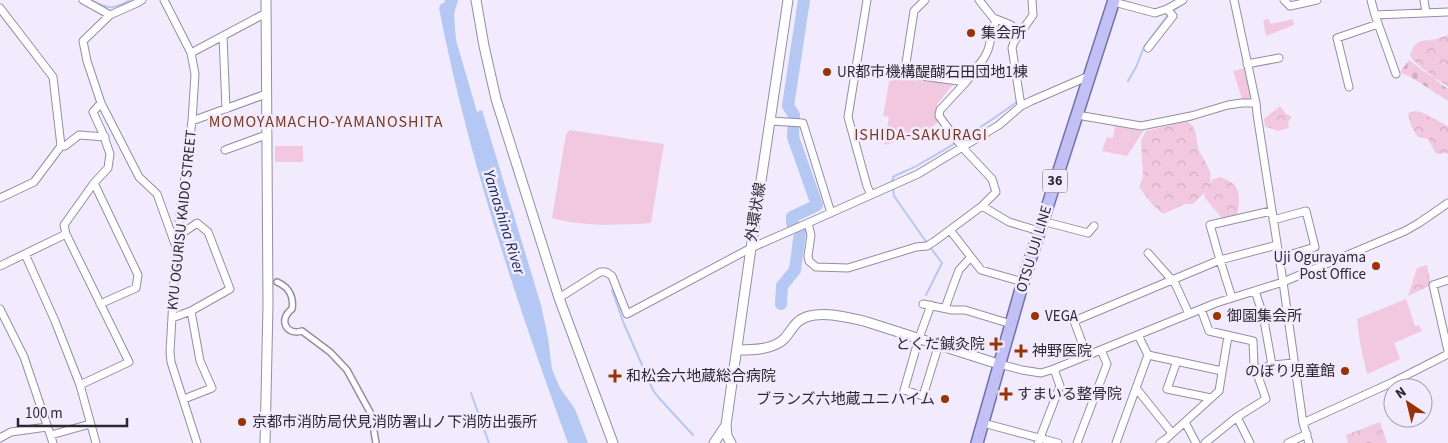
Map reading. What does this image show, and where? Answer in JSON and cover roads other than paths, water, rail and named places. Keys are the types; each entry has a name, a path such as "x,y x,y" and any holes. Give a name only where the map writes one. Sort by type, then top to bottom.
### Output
{"main road":[{"name":"OTSU UJI LINE","path":"977,443 1023,282 1114,1"}],"street":[{"path":"83,0 110,15"},
{"name":"KYU OGURISU KAIDO STREET","path":"164,0 191,53 195,74 192,121 176,246 171,362 197,443"},
{"path":"265,443 268,305 266,0"},
{"path":"476,0 496,100 559,298 613,443"},
{"name":"外環状線","path":"731,443 727,436 726,425 788,0"},
{"path":"867,0 848,117 871,195"},
{"path":"906,63 914,11 925,0"},
{"path":"979,0 994,19 1011,25 1014,42"},
{"path":"1021,106 1012,48 1032,15 1032,0"},
{"path":"1148,48 1169,12 1183,0"},
{"path":"1234,0 1256,103 1303,423 1309,443"},
{"path":"1284,0 1290,6 1317,0"},
{"path":"1371,0 1396,74"},
{"path":"1424,0 1426,13"},
{"path":"136,1 110,15 83,42 87,61 101,103 139,177 157,194 176,246"},
{"path":"1114,1 1155,13 1169,12"},
{"path":"0,8 53,77 61,146"},
{"path":"1375,15 1448,12"},
{"path":"191,53 266,13"},
{"path":"805,225 811,235 809,262 816,268 848,268 916,247 927,246 982,206 996,192 992,179 962,147 940,116 940,110 979,66 988,50 996,19"},
{"path":"1349,87 1337,38 1378,24"},
{"path":"223,36 226,109"},
{"path":"1247,64 1279,58"},
{"path":"856,67 966,82"},
{"path":"559,298 600,272 606,272 612,276 626,314 751,248 918,174 999,125 1021,106 1090,76"},
{"path":"192,121 266,94"},
{"path":"80,385 129,362 66,234 64,225 108,168 110,154 93,112 101,103"},
{"path":"1077,115 1141,126 1191,116 1228,105 1256,103"},
{"path":"771,121 803,123 831,213"},
{"path":"225,150 266,134"},
{"path":"0,198 34,182 61,146 65,146 79,135 104,137"},
{"path":"94,184 138,275 136,288 100,304"},
{"path":"737,350 774,346 786,338 793,326 807,317 821,315 842,316 939,344 992,362 1041,373 1201,309 1283,282 1405,231 1448,203"},
{"path":"982,206 1008,222 1088,233 1094,226"},
{"path":"1232,298 1210,225 1271,211"},
{"path":"1273,220 1306,211 1315,247 1279,258"},
{"path":"172,318 190,311 230,288 208,232 197,223 177,237"},
{"path":"950,230 981,270 1023,282"},
{"path":"0,266 66,234"},
{"path":"1087,356 1074,321 1220,260 1277,245"},
{"path":"1148,253 1172,280 1188,314"},
{"path":"24,254 55,321 80,385 96,443"},
{"path":"945,308 959,270 971,257"},
{"path":"1448,280 1433,285 1447,336 1448,350"},
{"path":"277,282 283,284 290,292 293,302 292,309 286,313 284,318 285,326 290,331 296,333 302,331 330,352 347,370 371,414 376,443"},
{"path":"1255,291 1263,315 1272,365"},
{"path":"923,304 952,310 965,310 1010,324"},
{"path":"931,306 919,338 904,390 923,396 939,344"},
{"path":"0,309 24,357 46,427 53,443"},
{"path":"1201,309 1209,331 1253,341 1256,369 1266,399 1236,417 1205,443"},
{"path":"184,399 212,388 200,361 190,311"},
{"path":"1116,443 1148,356 1138,335"},
{"path":"1160,443 1219,391 1228,336"},
{"path":"1077,443 1107,364 1100,350"},
{"path":"1303,423 1393,382 1448,354"},
{"path":"1148,356 1222,371"},
{"path":"1176,361 1166,389 1211,398"},
{"path":"1256,369 1294,363"},
{"path":"1039,441 1060,386 1054,369"},
{"path":"1136,388 1172,433"},
{"path":"1236,417 1250,443"},
{"path":"1185,422 1196,443"},
{"path":"983,423 1039,441 1058,443"},
{"path":"51,435 90,424"},
{"name":"外環状線","path":"714,443 726,425"},
{"path":"0,438 11,432 46,427"},
{"path":"1288,443 1306,434"}],"water":[{"name":"Yamashina River","path":"445,0 458,0 454,14 456,40 477,112 482,110 541,305 552,369 560,388 575,409 588,443 568,443 512,282 464,119 439,8"}],"waterway":[{"path":"91,0 106,7 115,7 130,0"},
{"path":"781,304 782,286 795,270 800,232 792,223 792,217 817,205 793,137 794,115 788,106 804,0"},
{"path":"1171,12 1180,6"},
{"path":"1128,81 1144,47 1168,15"},
{"path":"892,184 893,177 915,167 981,127 1017,102"},
{"path":"893,188 894,196 927,243"},
{"path":"926,295 942,263 930,247"},
{"path":"612,290 624,324 653,390 693,435"},
{"path":"471,393 489,443"}],"place":[{"name":"集会所","path":"971,33"},
{"name":"UR都市機構醍醐石田団地1棟","path":"827,72"},
{"name":"Uji Ogurayama Post Office","path":"1376,266"},
{"name":"VEGA","path":"1035,316"},
{"name":"御園集会所","path":"1217,316"},
{"name":"とくだ鍼灸院","path":"996,344"},
{"name":"神野医院","path":"1021,351"},
{"name":"のぼり児童館","path":"1345,371"},
{"name":"和松会六地蔵総合病院","path":"615,376"},
{"name":"すまいる整骨院","path":"1006,394"},
{"name":"ブランズ六地蔵ユニハイム","path":"945,399"},
{"name":"京都市消防局伏見消防署山ノ下消防出張所","path":"242,422"}],"district":[{"name":"MOMOYAMACHO-YAMANOSHITA","path":"326,122"},
{"name":"ISHIDA-SAKURAGI","path":"921,135"}]}
